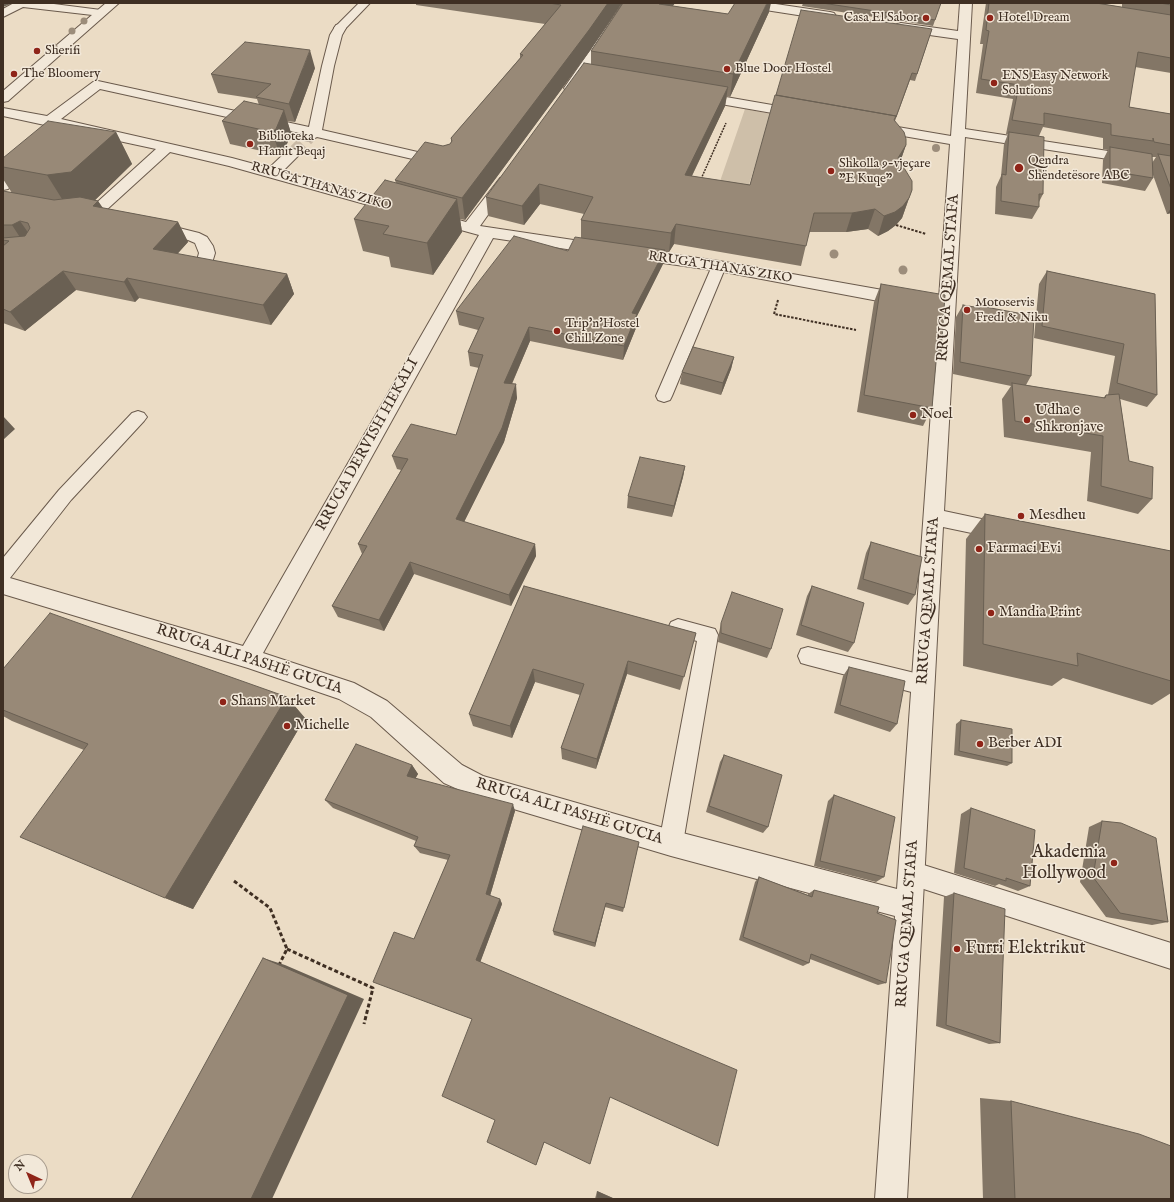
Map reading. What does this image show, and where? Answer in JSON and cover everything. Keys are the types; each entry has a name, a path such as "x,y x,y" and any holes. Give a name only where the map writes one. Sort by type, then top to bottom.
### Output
{"street":[{"path":"3,98 113,3"},
{"path":"562,101 629,3"},
{"path":"746,3 844,18"},
{"name":"RRUGA QEMAL STAFA","path":"891,1199 934,517 932,305 958,136 966,3"},
{"path":"890,25 964,36"},
{"path":"312,135 336,35 340,28"},
{"path":"580,76 594,78"},
{"path":"50,121 98,85 312,135 447,163"},
{"path":"683,94 811,116"},
{"name":"RRUGA THANAS ZIKO","path":"3,112 50,121 232,162 415,214 479,230 719,266 932,305"},
{"path":"864,125 1150,161"},
{"path":"63,215 104,212 166,148"},
{"path":"272,173 292,153"},
{"path":"3,186 30,163"},
{"name":"RRUGA DERVISH HEKALI","path":"248,658 511,173"},
{"path":"138,223 193,236 201,240 207,253 204,264 211,271 241,278"},
{"path":"934,517 1024,536"},
{"name":"RRUGA ALI PASHË GUCIA","path":"3,584 248,658 346,691 379,709 454,774 480,787 671,843 909,906"}],"lane":[{"path":"3,14 20,3 101,14"},
{"path":"340,28 365,3"},
{"path":"664,396 719,266"},
{"path":"3,572 65,495 138,417"},
{"path":"671,843 708,635 678,628"},
{"path":"808,656 923,685"},
{"path":"911,873 1171,956"}],"path":[{"path":"701,179 735,103"},
{"path":"784,278 774,314 856,330"},
{"path":"234,882 270,908 288,949 373,988 364,1024"},
{"path":"276,970 288,949"}],"shaded area":[{"path":"745,109 809,121 765,134 746,194 717,190"}],"building":[{"path":"549,3 608,3 462,198 395,180 425,142 443,146 450,144 452,141 451,138 523,55 520,54 561,5"},
{"path":"623,3 659,3 728,14 735,3 767,3 733,74 591,51"},
{"path":"822,3 941,3 935,20"},
{"path":"989,3 1096,3 1171,15 1171,58 1138,52 1129,107 1171,114 1171,145 1154,142 1153,138 1153,141 1111,135 1111,124 1044,113 1044,125 1012,120 1019,85 981,79 989,31 986,30"},
{"path":"1160,3 1171,3 1171,5"},
{"path":"801,10 932,29 917,74 912,73 896,117 776,95"},
{"path":"245,42 310,50 289,104 256,97 271,84 211,74"},
{"path":"584,63 728,87 685,175 750,185 775,95 896,116 894,120 904,132 906,139 906,145 898,158 912,181 912,190 909,198 903,206 895,212 884,216 875,209 852,213 814,213 806,246 676,224 671,233 581,220 593,197 539,184 522,206 486,197"},
{"path":"244,101 284,110 276,129 272,132 222,121"},
{"path":"48,121 116,132 71,172 47,175 3,167 3,158"},
{"path":"1009,132 1044,137 1043,194 1039,194 1039,207 1001,201 1002,174 1006,175"},
{"path":"1110,147 1152,154 1153,178 1110,171"},
{"path":"1158,154 1171,156 1171,189"},
{"path":"385,180 457,199 427,243 383,234 389,226 354,219"},
{"path":"3,191 54,200 80,197 98,201 93,206 178,222 153,249 287,274 263,305 127,278 124,282 63,271 10,312 3,309 3,246 9,241 3,240 3,238 25,236 30,228 28,223 20,221 12,225 3,225"},
{"path":"514,236 568,251 575,237 665,250 632,313 637,314 624,346 529,327 504,383 516,384 502,428 456,519 535,544 509,595 410,562 379,620 332,606 367,546 358,544 408,459 392,456 411,424 456,435 483,355 468,352 484,318 456,311"},
{"path":"1047,271 1155,294 1157,395 1117,383 1124,344 1042,326"},
{"path":"881,284 945,295 941,352 937,351 932,408 864,395"},
{"path":"963,305 980,308 980,306 1034,316 1031,376 960,362"},
{"path":"693,347 734,357 723,383 682,372"},
{"path":"1012,383 1105,398 1106,395 1119,394 1129,461 1153,467 1152,499 1101,486 1103,436 1015,421"},
{"path":"640,457 685,466 674,506 628,496"},
{"path":"985,514 1171,551 1171,681 1077,653 1078,666 983,644"},
{"path":"871,542 922,557 915,595 863,579"},
{"path":"524,586 696,633 684,677 628,661 597,759 561,748 584,684 533,669 510,726 469,714"},
{"path":"812,586 864,603 854,643 801,625"},
{"path":"732,592 783,609 771,649 721,633 721,623"},
{"path":"50,613 287,697 165,898 20,837 88,744 3,710 3,669"},
{"path":"849,667 905,681 897,724 840,705"},
{"name":"Berber ADI","path":"961,720 1012,729 1012,763 959,751"},
{"path":"356,744 412,765 407,776 513,804 486,894 500,899 476,960 737,1070 718,1146 610,1097 590,1164 544,1142 536,1165 487,1142 495,1120 442,1096 472,1019 373,982 394,932 414,939 450,855 414,846 418,837 325,800"},
{"path":"724,755 782,775 768,827 709,806"},
{"path":"834,795 895,817 884,877 820,861"},
{"path":"971,808 1035,830 1030,886 1006,878 1006,881 964,868"},
{"name":"Akademia Hollywood","path":"1102,821 1121,823 1156,838 1168,922 1120,913 1093,877"},
{"path":"583,826 639,842 624,908 606,903 595,943 553,931"},
{"path":"759,877 812,897 814,890 879,907 877,913 896,920 886,983 811,954 809,963 743,937"},
{"path":"954,893 1005,909 1000,1043 946,1025"},
{"path":"263,958 348,995 251,1199 131,1199"},
{"path":"1011,1101 1139,1134 1171,1146 1171,1199 1015,1199"}],"tunnel":[{"path":"293,153 309,137"}],"place":[{"name":"Casa El Sabor","path":"926,18"},
{"name":"Hotel Dream","path":"990,18"},
{"name":"Sherifi","path":"37,51"},
{"name":"Blue Door Hostel","path":"727,69"},
{"name":"The Bloomery","path":"14,74"},
{"name":"ENS Easy Network Solutions","path":"994,83"},
{"name":"Biblioteka Hamit Beqaj","path":"250,144"},
{"name":"Qendra Shëndetësore ABC","path":"1019,168"},
{"name":"Shkolla 9-vjeçare \"E Kuqe\"","path":"831,171"},
{"name":"Motoservis Fredi & Niku","path":"967,310"},
{"name":"Trip'n'Hostel Chill Zone","path":"557,331"},
{"name":"Noel","path":"913,415"},
{"name":"Udha e Shkronjave","path":"1027,420"},
{"name":"Mesdheu","path":"1021,516"},
{"name":"Farmaci Evi","path":"979,549"},
{"name":"Mandia Print","path":"991,613"},
{"name":"Shans Market","path":"223,702"},
{"name":"Michelle","path":"287,726"},
{"name":"Berber ADI","path":"980,744"},
{"name":"Akademia Hollywood","path":"1114,863"},
{"name":"Furri Elektrikut","path":"957,949"}]}
